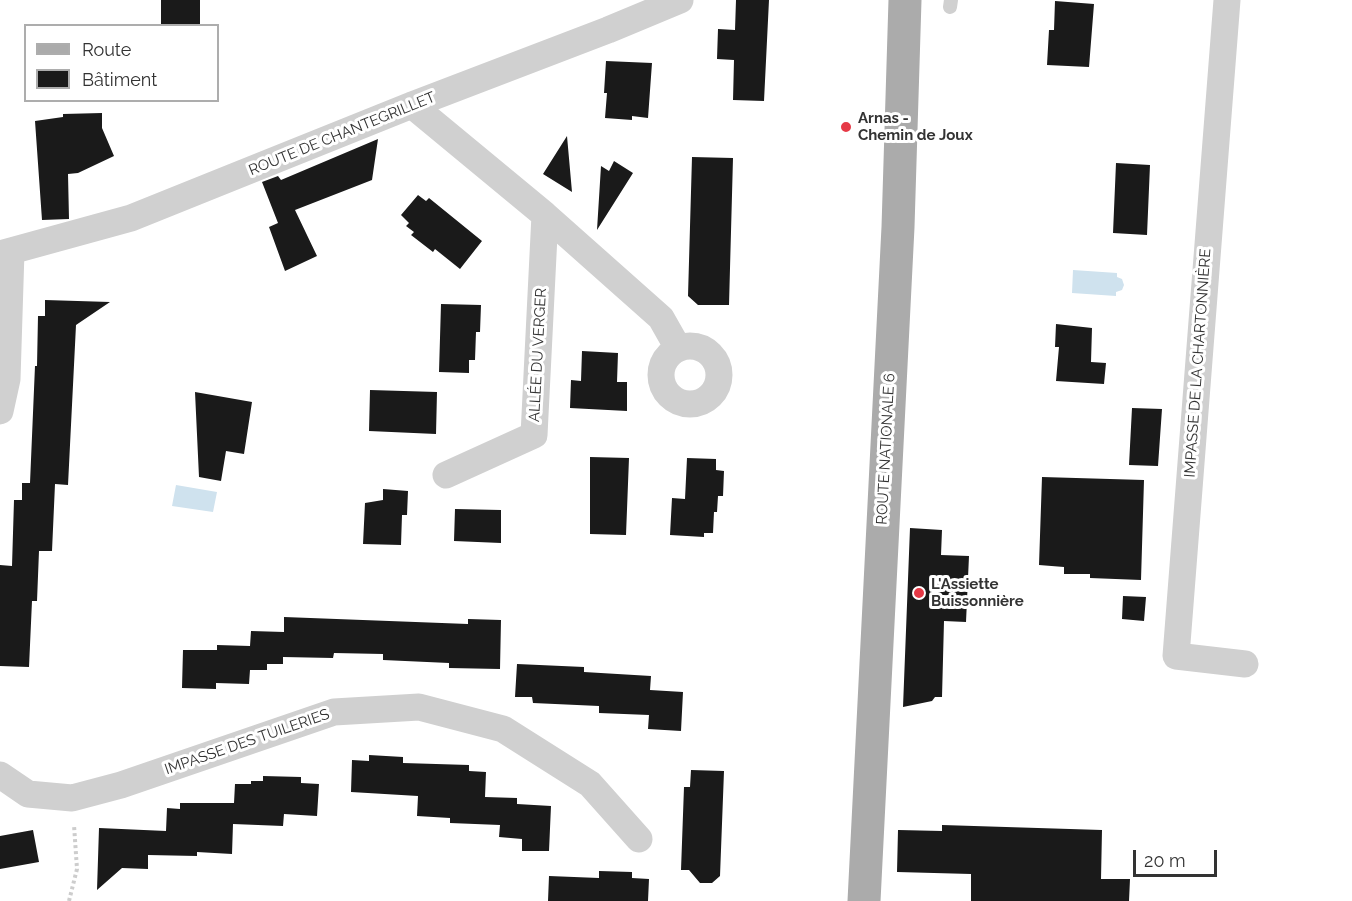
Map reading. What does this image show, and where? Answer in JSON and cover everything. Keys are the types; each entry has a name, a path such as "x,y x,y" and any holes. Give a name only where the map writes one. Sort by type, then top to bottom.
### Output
{"main road":[{"name":"ROUTE NATIONALE 6","path":"863,900 898,227 905,0"}],"street":[{"name":"ROUTE DE CHANTEGRILLET","path":"6,252 131,218 680,0"},
{"name":"IMPASSE DE LA CHARTONNIÈRE","path":"1227,0 1176,656 1245,664"},
{"path":"412,105 545,215 661,318 678,348"},
{"name":"ALLÉE DU VERGER","path":"446,475 534,435 545,215"},
{"path":"0,411 7,379 6,252"},
{"name":"IMPASSE DES TUILERIES","path":"0,775 28,794 72,798 121,785 334,712 419,707 503,729 590,784 639,839"}],"path":[{"path":"69,901 77,869 72,798"}],"water":[{"path":"1073,270 1117,273 1117,277 1122,279 1124,285 1122,290 1116,292 1116,296 1072,293"},
{"path":"176,485 217,492 213,512 172,506"}],"building":[{"path":"161,0 200,0 200,24 161,24"},
{"path":"736,0 769,0 764,101 733,100 734,60 717,59 718,29 735,30"},
{"path":"1055,1 1094,4 1089,67 1047,65 1049,30 1054,30"},
{"path":"606,61 652,63 648,118 632,116 632,120 605,118"},
{"path":"102,113 102,128 114,156 78,173 68,174 69,219 42,220 35,121 63,117 63,114"},
{"path":"567,136 572,192 543,174"},
{"path":"378,139 372,180 295,210 317,256 285,271 269,227 278,223 262,182 278,176 281,180"},
{"path":"692,157 733,158 729,305 698,305 688,296"},
{"path":"614,161 633,173 597,230 601,166 609,171"},
{"path":"1116,163 1150,165 1147,235 1113,233"},
{"path":"418,195 426,201 429,198 482,241 460,269 435,249 433,252 411,235 414,232 406,226 409,223 401,215"},
{"path":"45,300 110,302 76,325 68,485 55,484 52,551 39,551 37,601 32,601 29,667 0,666 0,565 12,566 14,500 22,500 22,483 30,483 38,316 45,316"},
{"path":"441,304 481,305 480,332 476,332 475,360 469,360 469,373 439,372"},
{"path":"1056,324 1092,328 1091,362 1106,363 1104,384 1056,381 1059,347 1055,347"},
{"path":"582,351 618,353 617,382 627,382 627,411 570,408 571,380 581,381"},
{"path":"370,390 437,392 436,434 369,431"},
{"path":"195,392 252,402 244,454 226,451 221,481 199,477"},
{"path":"1132,408 1162,409 1158,466 1129,465"},
{"path":"590,457 629,458 626,535 590,534"},
{"path":"687,458 716,459 716,470 724,471 723,496 718,496 717,512 714,512 713,533 704,533 704,537 670,535 672,498 685,499"},
{"path":"1042,477 1144,480 1141,580 1090,578 1090,574 1064,574 1064,567 1039,565"},
{"path":"383,489 408,491 407,515 402,515 401,545 363,544 365,503 383,500"},
{"path":"455,509 501,510 501,543 454,541"},
{"path":"910,528 942,530 941,555 969,556 966,622 944,621 942,697 903,707"},
{"path":"1123,596 1146,597 1144,621 1122,619"},
{"path":"284,617 468,624 468,619 501,620 500,669 449,668 449,663 383,660 383,654 334,653 333,658 283,657 283,664 267,664 267,670 250,670 249,684 216,683 216,689 182,688 183,650 217,650 217,645 250,646 251,631 284,632"},
{"path":"517,664 584,667 584,672 651,676 650,690 683,692 681,731 648,729 649,715 599,713 599,706 533,703 532,697 515,697"},
{"path":"369,755 403,757 403,763 469,765 469,771 486,772 485,797 517,798 517,804 551,806 549,851 522,851 522,839 499,837 500,825 450,823 450,818 417,816 418,796 351,792 352,760 369,761"},
{"path":"691,770 724,771 720,876 712,883 700,883 689,870 681,870 684,787 690,787"},
{"path":"263,776 301,777 301,783 319,784 317,816 284,814 283,826 233,824 232,854 197,852 197,856 148,855 148,869 122,868 97,890 99,828 166,831 167,808 180,809 180,803 234,803 235,784 263,781"},
{"path":"942,825 1102,830 1101,879 1130,879 1129,901 971,901 971,874 897,872 898,830 942,831"},
{"path":"33,830 39,862 0,869 0,836"},
{"path":"599,871 632,872 632,878 649,879 648,901 548,901 549,876 599,878"}],"place":[{"name":"Arnas - Chemin de Joux","path":"846,127"},
{"name":"L'Assiette Buissonnière","path":"919,593"}]}
